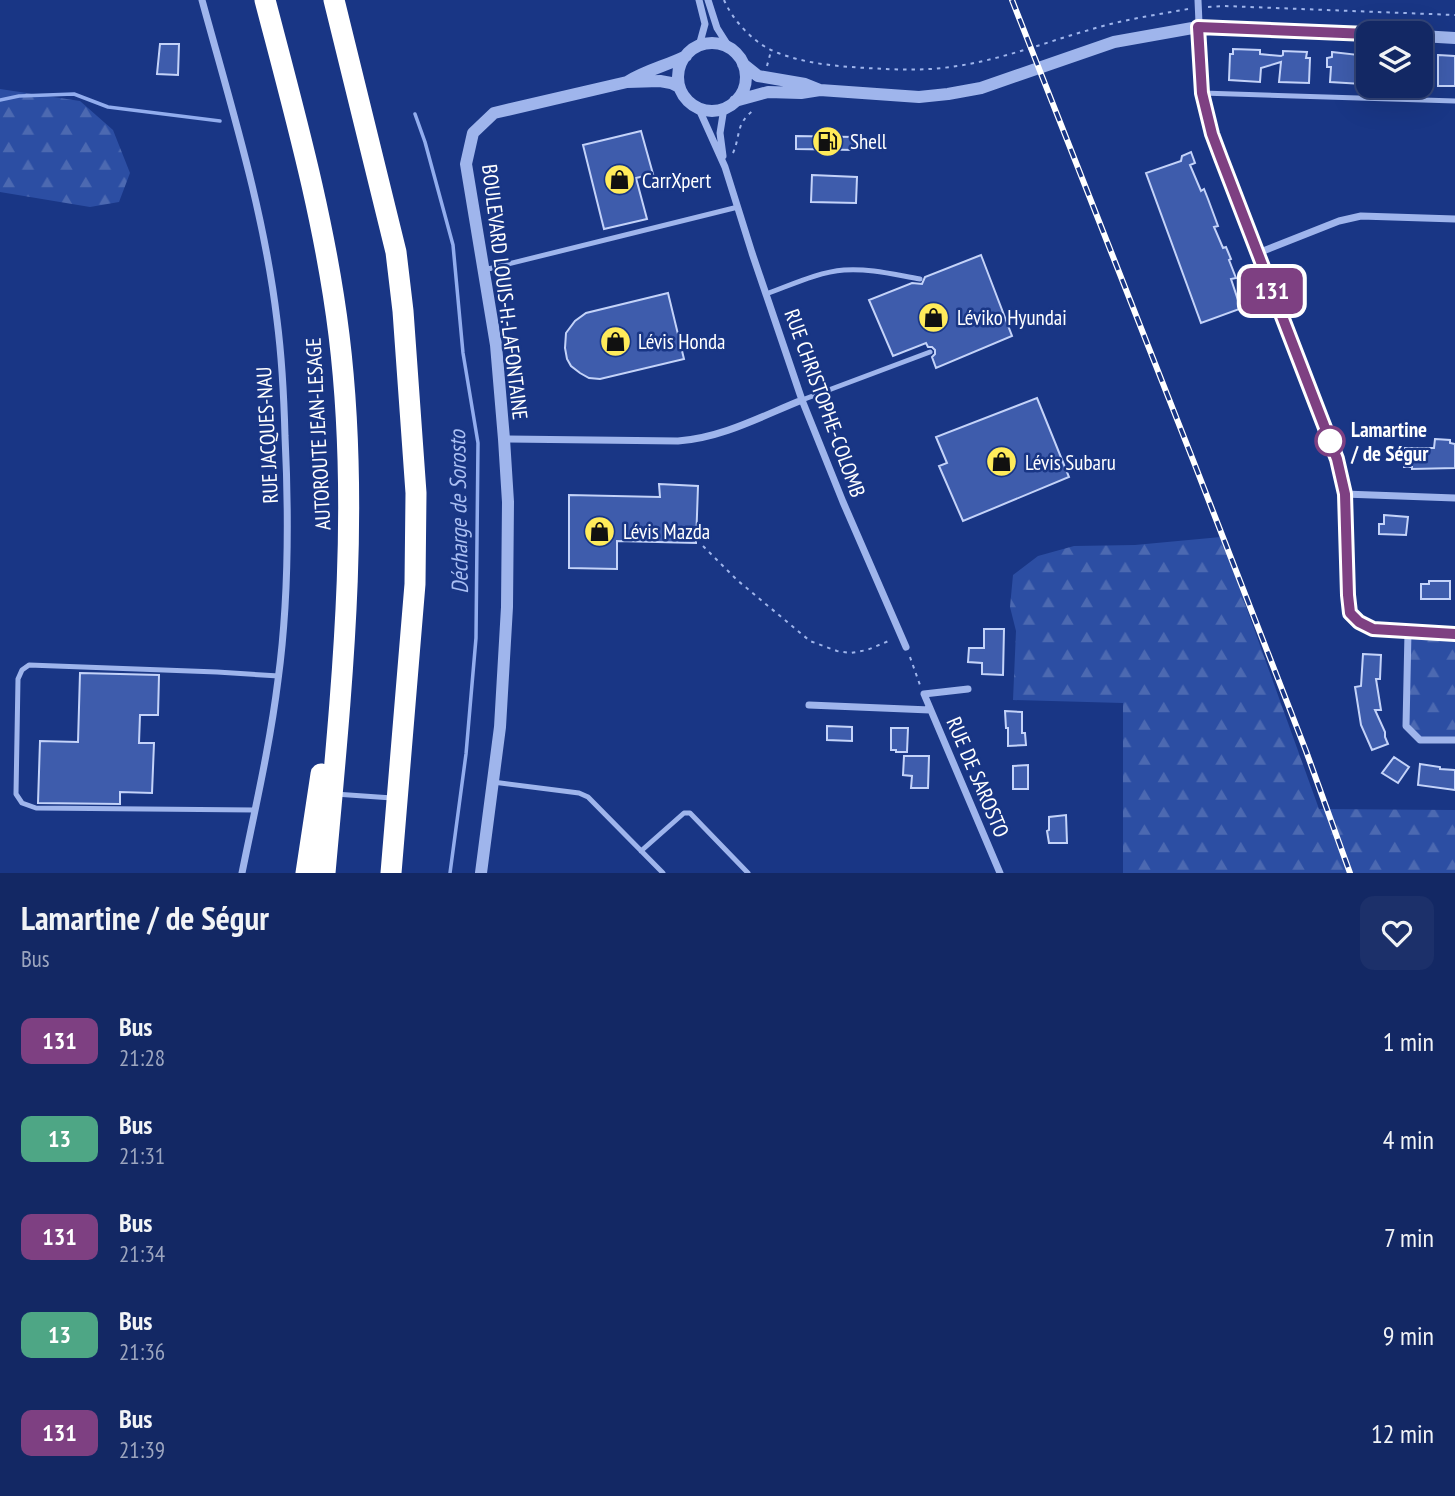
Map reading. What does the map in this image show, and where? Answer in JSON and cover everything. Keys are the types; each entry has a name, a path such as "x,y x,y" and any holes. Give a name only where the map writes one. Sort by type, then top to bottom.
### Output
{"highway":[{"name":"AUTOROUTE JEAN-LESAGE","path":"265,0 303,145 329,268 339,337 349,481 344,634 325,873"},
{"path":"334,0 396,253 403,311 416,493 415,584 418,636 405,873"},
{"path":"391,873 415,584"},
{"path":"306,873 337,658 344,634"}],"street":[{"name":"RUE JACQUES-NAU","path":"202,0 253,187 278,320 283,387 288,506 287,588 279,677 242,873"},
{"path":"699,0 705,24 699,46"},
{"path":"708,0 717,28 746,71 745,83 738,98 730,104"},
{"path":"1198,4 1202,93 1212,134 1337,459 1345,494 1350,613 1359,622 1373,629 1455,634"},
{"path":"729,47 710,43 699,46 692,49 679,68 679,86 685,98 698,107 712,111 768,93 820,90 919,97 948,94 981,88 1114,42 1198,27 1356,34"},
{"path":"1433,37 1455,38"},
{"name":"BOULEVARD LOUIS-H.-LAFONTAINE","path":"627,82 640,73 686,56"},
{"path":"743,64 758,76 805,84 820,90"},
{"name":"BOULEVARD LOUIS-H.-LAFONTAINE","path":"481,873 500,727 507,607 508,502 496,345 466,164 474,133 494,113 627,82 660,81 679,86"},
{"name":"RUE CHRISTOPHE-COLOMB","path":"725,167 720,133 730,104"},
{"name":"RUE CHRISTOPHE-COLOMB","path":"698,107 725,167 802,400 906,647"},
{"path":"1258,253 1339,221 1361,216 1455,219"},
{"path":"504,439 699,440 802,400"},
{"path":"1345,494 1455,498"},
{"path":"1408,632 1406,726 1420,740 1455,740"},
{"path":"924,694 968,689"},
{"name":"RUE DE SAROSTO","path":"924,694 1000,873"},
{"path":"809,705 930,710"}],"lane":[{"path":"1202,93 1455,101"},
{"path":"484,270 738,207"},
{"path":"766,294 806,279 845,270 920,279"},
{"path":"802,400 930,352"},
{"path":"254,810 36,808 22,803 16,794 18,679 22,670 29,665 279,677"},
{"path":"493,782 579,793 588,797 663,873"},
{"path":"332,794 397,799"},
{"path":"641,851 687,812 748,873"}],"path":[{"path":"724,0 742,27 771,50 841,67 919,70 999,57 1090,29 1198,4 1455,15"},
{"path":"703,546 737,580 810,641 851,653 867,650 901,635"},
{"path":"906,647 924,694"}],"green space":[{"path":"0,89 80,101 113,130 130,173 119,202 90,207 0,192"},
{"path":"1221,537 1319,809 1455,810 1455,873 1123,873 1123,703 1013,700 1016,631 1010,607 1013,575 1038,556 1074,546 1135,545"},
{"path":"1408,632 1455,634 1455,740 1420,740 1406,726"}],"building":[{"path":"160,44 179,44 178,75 157,74"},
{"path":"1233,49 1260,50 1260,54 1281,56 1283,51 1307,52 1306,58 1310,58 1309,83 1279,82 1281,62 1261,68 1260,82 1229,80 1230,54 1233,54"},
{"path":"1332,52 1356,55 1356,84 1330,82 1331,67 1327,67 1327,58 1332,57"},
{"path":"1438,55 1455,56 1455,86 1438,86"},
{"path":"641,131 653,174 636,178 647,219 604,229 583,145"},
{"path":"796,136 855,137 855,150 796,149"},
{"path":"1191,152 1195,163 1190,165 1201,191 1204,189 1208,199 1218,226 1214,227 1231,259 1229,260 1236,278 1231,279 1238,300 1242,298 1245,307 1201,323 1146,173 1181,161 1182,156"},
{"path":"812,175 857,177 856,203 811,202"},
{"path":"981,255 1012,336 936,368 932,357 935,350 926,343 893,356 869,300 912,283 922,284 925,277"},
{"path":"668,293 684,359 600,379 589,378 571,366 565,348 566,333 575,321 586,313"},
{"path":"1037,398 1069,477 963,521 939,466 947,463 936,437"},
{"path":"1435,439 1450,440 1450,443 1455,444 1455,468 1404,467 1405,448 1434,448"},
{"path":"659,484 698,486 696,543 617,541 617,569 569,568 569,495 660,497"},
{"path":"1384,515 1408,517 1406,535 1379,534 1379,524 1384,524"},
{"path":"1429,581 1450,581 1450,599 1421,599 1421,584 1429,584"},
{"path":"984,629 1004,629 1003,675 982,674 982,663 968,662 969,648 984,648"},
{"path":"1363,654 1381,655 1380,679 1376,679 1381,710 1375,710 1388,744 1372,750 1361,725 1355,687 1361,686"},
{"path":"80,673 159,675 158,715 140,715 139,743 154,743 152,793 120,792 120,804 38,803 40,741 78,742"},
{"path":"1005,711 1022,712 1022,733 1025,733 1026,745 1008,746"},
{"path":"827,726 852,727 852,741 827,740"},
{"path":"891,728 908,728 907,752 891,750"},
{"path":"904,756 929,756 928,788 911,788 912,776 903,775"},
{"path":"1394,757 1409,767 1398,783 1382,773"},
{"path":"1420,764 1455,770 1455,790 1418,785"},
{"path":"1028,765 1028,789 1013,789 1013,766"},
{"path":"1066,815 1067,843 1049,843 1049,817"}],"waterway":[{"name":"Décharge de Sorosto","path":"0,100 19,96 74,94 108,107 220,121"},
{"name":"Décharge de Sorosto","path":"415,114 453,245 463,353 478,443 476,638 466,754 450,873"}],"railway":[{"path":"1012,0 1306,751 1350,873"}],"bus line":[{"name":"131","path":"1356,34 1198,27 1202,93 1212,134 1337,459 1345,494 1350,613 1359,622 1373,629 1455,634"}],"place":[{"name":"Shell","path":"827,141"},
{"name":"CarrXpert","path":"619,180"},
{"name":"Léviko Hyundai","path":"934,317"},
{"name":"Lévis Honda","path":"615,341"},
{"name":"Lamartine / de Ségur","path":"1330,441"},
{"name":"Lévis Subaru","path":"1002,462"},
{"name":"Lévis Mazda","path":"600,531"}]}
